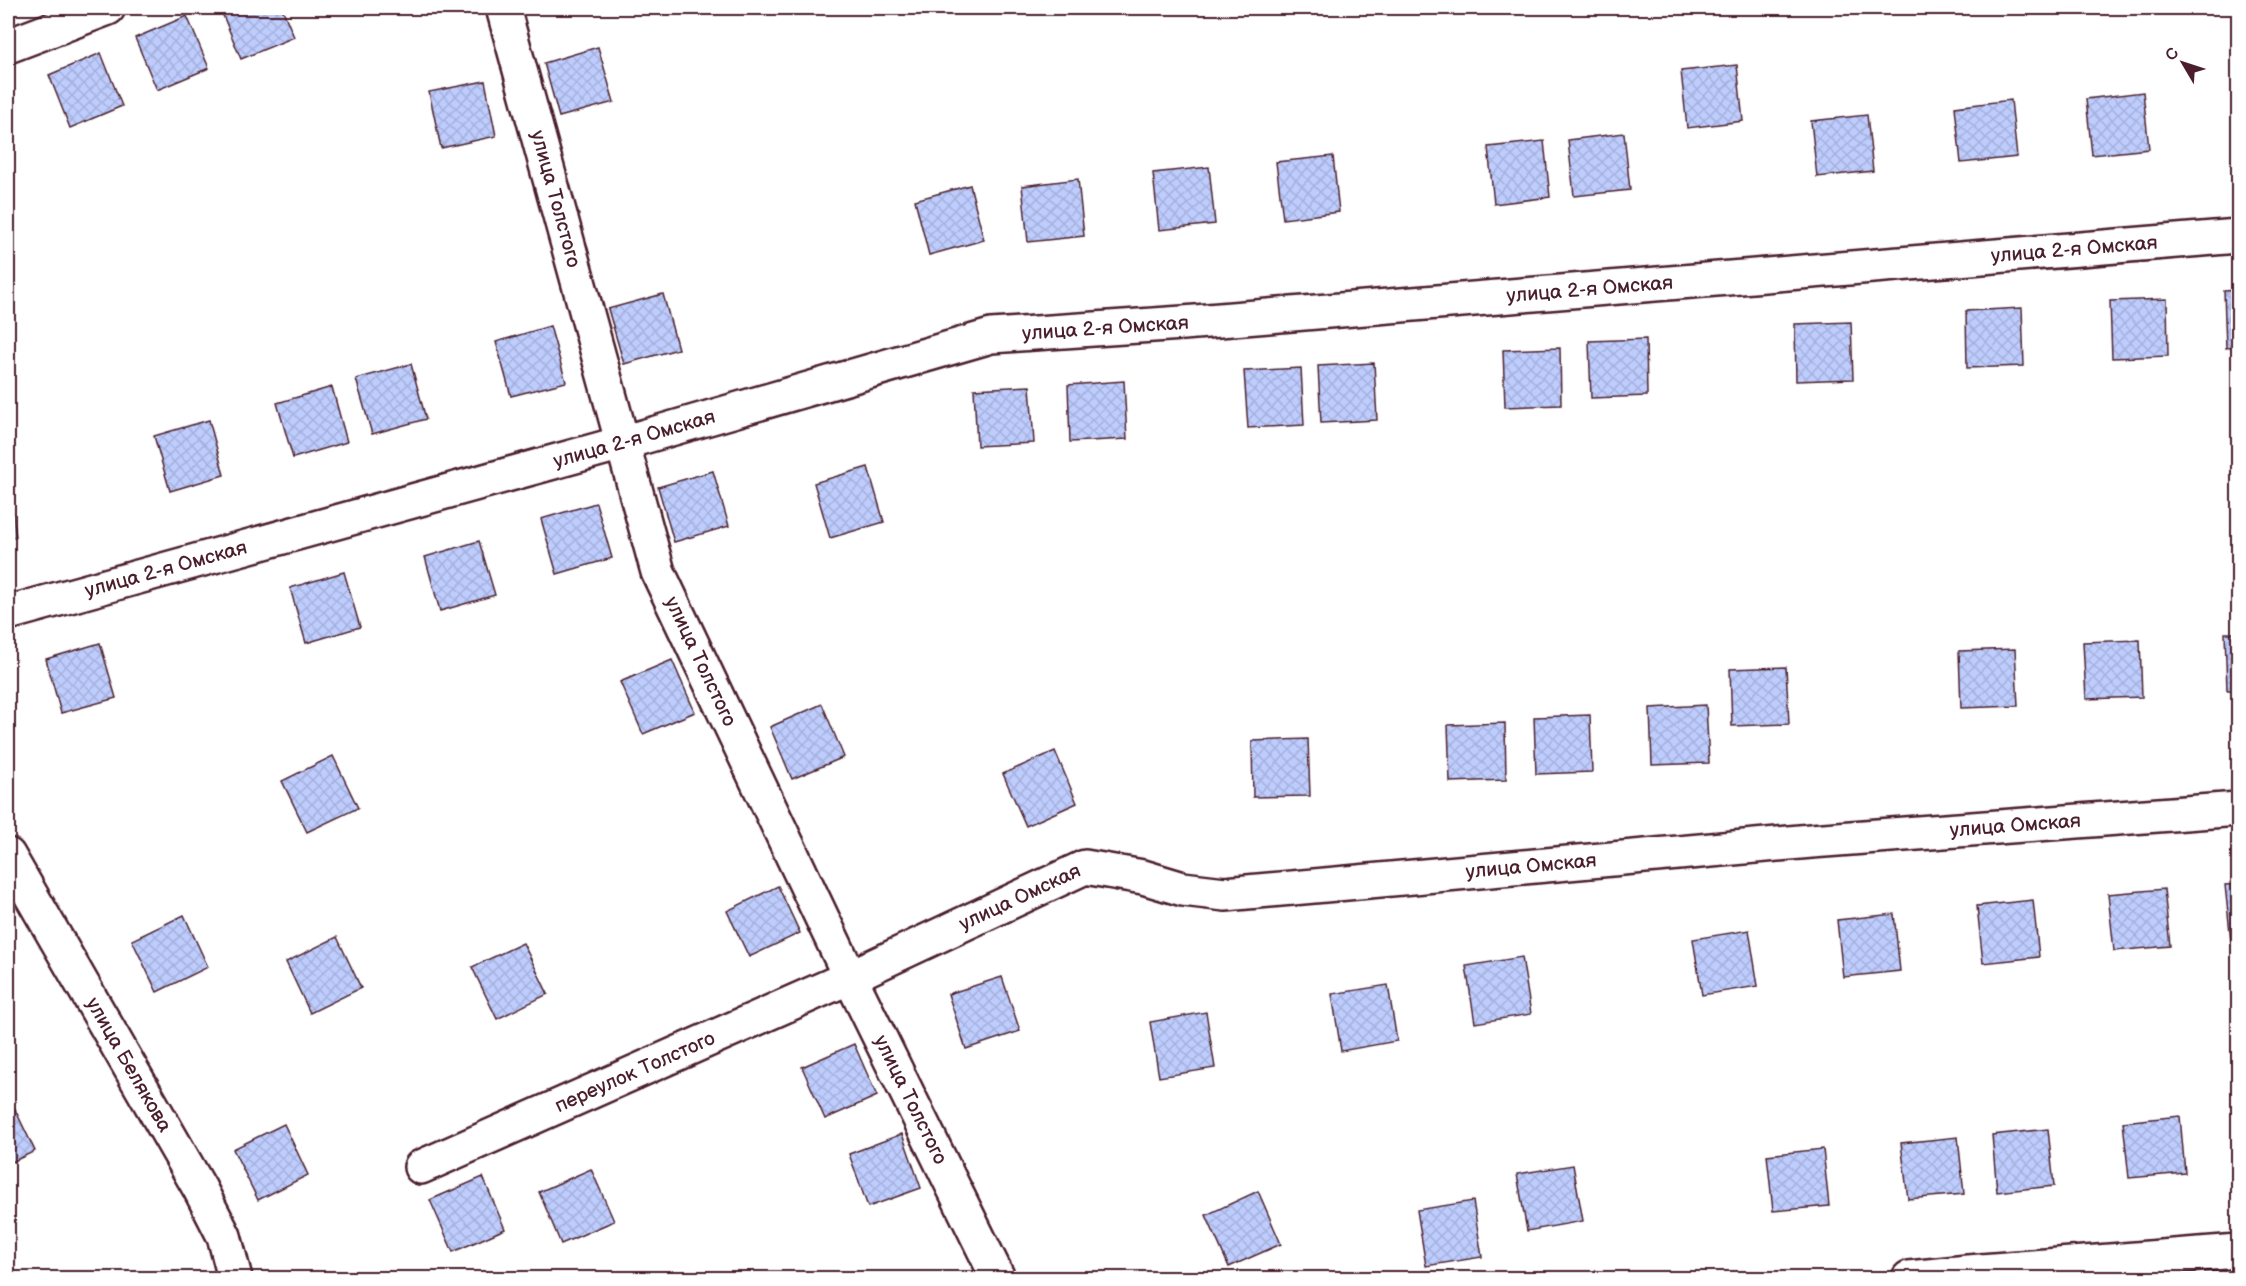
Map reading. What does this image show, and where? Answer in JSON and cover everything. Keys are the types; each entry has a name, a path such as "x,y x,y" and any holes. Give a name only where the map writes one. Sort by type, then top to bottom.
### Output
{"street":[{"path":"8,46 108,8"},
{"name":"улица Толстого","path":"503,8 658,572 849,977 998,1278"},
{"name":"улица 2-я Омская","path":"8,613 622,443 991,336 1206,321 2238,236"},
{"name":"улица Омская","path":"849,977 1084,867 1143,877 1183,889 1225,894 1811,841 2238,808"},
{"name":"улица Белякова","path":"8,855 200,1189 224,1236 235,1278"},
{"name":"переулок Толстого","path":"421,1167 849,977"},
{"path":"1909,1278 2238,1251"}],"building":[{"path":"220,8 282,8 294,37 241,59"},
{"path":"187,16 209,68 157,90 135,38"},
{"path":"598,47 614,102 559,117 544,63"},
{"path":"101,53 122,106 70,128 49,75"},
{"path":"1737,65 1743,121 1687,128 1681,71"},
{"path":"485,81 496,136 441,148 429,92"},
{"path":"2143,92 2149,149 2092,155 2086,99"},
{"path":"2011,100 2017,157 1961,163 1955,107"},
{"path":"1867,115 1873,171 1817,177 1811,121"},
{"path":"1624,133 1630,190 1574,196 1568,140"},
{"path":"1544,141 1550,197 1494,204 1488,147"},
{"path":"1333,156 1339,212 1283,219 1276,162"},
{"path":"1209,167 1215,224 1159,230 1153,173"},
{"path":"1078,179 1084,236 1028,242 1022,186"},
{"path":"970,185 984,240 929,255 915,200"},
{"path":"2238,290 2238,347 2226,348 2224,291"},
{"path":"663,294 678,349 624,364 608,309"},
{"path":"2167,299 2168,356 2112,358 2110,301"},
{"path":"2022,308 2024,366 1967,368 1966,311"},
{"path":"1851,322 1853,379 1796,381 1795,324"},
{"path":"550,326 566,382 511,396 496,342"},
{"path":"1646,339 1647,396 1591,398 1589,341"},
{"path":"1560,348 1561,405 1505,407 1503,350"},
{"path":"1374,363 1377,420 1321,423 1318,366"},
{"path":"411,364 426,419 372,434 356,379"},
{"path":"1301,368 1304,425 1248,428 1244,371"},
{"path":"1124,381 1127,439 1070,442 1068,385"},
{"path":"1030,386 1034,443 977,446 974,389"},
{"path":"332,387 347,442 293,458 277,403"},
{"path":"209,420 224,475 170,491 154,436"},
{"path":"868,467 884,522 830,538 814,483"},
{"path":"713,471 729,526 674,542 658,487"},
{"path":"8,480 16,537 8,538"},
{"path":"596,503 612,558 557,574 541,519"},
{"path":"479,541 495,595 440,611 425,557"},
{"path":"344,572 360,627 306,643 290,588"},
{"path":"2225,633 2238,633 2238,690 2227,690"},
{"path":"2140,640 2142,697 2086,699 2083,642"},
{"path":"100,643 116,698 61,713 46,659"},
{"path":"2015,649 2018,706 1961,708 1959,651"},
{"path":"672,660 695,712 643,734 620,682"},
{"path":"1786,667 1789,724 1732,726 1730,669"},
{"path":"822,704 844,757 792,779 770,727"},
{"path":"1706,705 1709,763 1652,765 1650,708"},
{"path":"1590,715 1592,772 1536,774 1534,717"},
{"path":"1505,723 1506,780 1450,782 1448,725"},
{"path":"1308,739 1310,796 1253,797 1252,741"},
{"path":"1055,751 1077,803 1026,826 1003,774"},
{"path":"333,756 358,808 307,832 282,781"},
{"path":"2238,884 2238,941 2231,942 2225,885"},
{"path":"778,886 800,933 749,957 727,911"},
{"path":"2164,889 2170,946 2114,951 2108,894"},
{"path":"2033,900 2039,957 1983,963 1977,906"},
{"path":"1894,914 1900,971 1843,977 1837,920"},
{"path":"184,915 208,967 157,992 132,940"},
{"path":"1749,930 1758,986 1702,995 1693,939"},
{"path":"337,937 361,988 310,1013 286,962"},
{"path":"523,943 548,994 497,1019 472,967"},
{"path":"1522,957 1531,1014 1475,1023 1466,966"},
{"path":"1002,977 1020,1031 966,1049 948,994"},
{"path":"1388,985 1397,1041 1341,1051 1332,994"},
{"path":"1206,1012 1215,1068 1159,1077 1150,1022"},
{"path":"854,1044 877,1096 825,1119 802,1067"},
{"path":"10,1099 35,1151 8,1164 8,1101"},
{"path":"2180,1116 2185,1173 2129,1178 2123,1122"},
{"path":"284,1124 308,1175 258,1200 233,1149"},
{"path":"2048,1129 2054,1186 1997,1192 1992,1135"},
{"path":"902,1134 921,1188 868,1207 849,1154"},
{"path":"1958,1137 1964,1194 1908,1199 1901,1143"},
{"path":"1823,1149 1829,1206 1773,1211 1767,1155"},
{"path":"1573,1165 1583,1221 1527,1231 1517,1174"},
{"path":"591,1169 614,1221 561,1244 539,1192"},
{"path":"483,1177 505,1229 453,1252 430,1200"},
{"path":"1258,1191 1281,1244 1229,1267 1206,1215"},
{"path":"1473,1201 1482,1257 1426,1266 1417,1210"}]}
